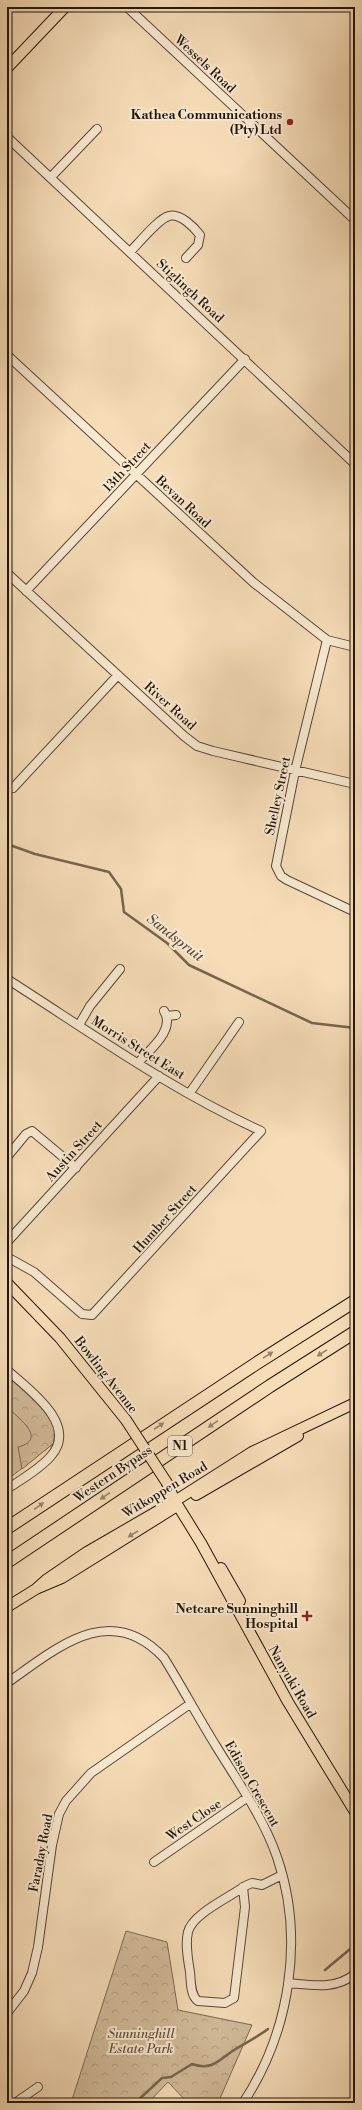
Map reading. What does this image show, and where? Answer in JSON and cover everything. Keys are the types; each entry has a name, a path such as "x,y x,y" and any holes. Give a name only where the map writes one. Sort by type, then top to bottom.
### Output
{"highway":[{"name":"Western Bypass","path":"7,1528 257,1362 355,1301"},
{"name":"Western Bypass","path":"7,1562 270,1386 355,1332"}],"main road":[{"path":"7,68 65,7"},
{"name":"Bowling Avenue","path":"7,1283 60,1338 126,1420 177,1500"},
{"name":"Witkoppen Road","path":"7,1607 36,1589 62,1578 177,1500 252,1452 355,1403"},
{"name":"Nanyuki Road","path":"177,1500 232,1586 271,1660 355,1801"},
{"name":"Nanyuki Road","path":"177,1500 288,1702 355,1812"}],"street":[{"name":"Wessels Road","path":"127,7 355,220"},
{"path":"51,177 97,129"},
{"name":"Stiglingh Road","path":"7,137 355,464"},
{"path":"130,252 164,218 172,215 180,218 199,233 200,237 198,245 186,258"},
{"name":"Bevan Road","path":"7,355 254,584 326,640 355,647"},
{"name":"13th Street","path":"26,591 245,359"},
{"name":"River Road","path":"7,573 184,736 197,746 355,784"},
{"name":"Shelley Street","path":"326,640 276,861 278,871 287,880 355,912"},
{"path":"13,788 118,675"},
{"path":"80,1025 90,1006 120,969"},
{"name":"Morris Street East","path":"7,979 189,1094 224,1114 261,1131"},
{"path":"138,1063 166,1030 166,1014 176,1015"},
{"path":"189,1094 239,1022"},
{"name":"Austin Street","path":"7,1242 159,1076"},
{"path":"7,1157 26,1134 32,1131 76,1168"},
{"name":"Humber Street","path":"7,1257 34,1272 82,1314 89,1316 98,1310 261,1131"},
{"path":"7,1370 53,1415 58,1426 59,1439 55,1451 46,1461 7,1489"},
{"name":"Edison Crescent","path":"7,1682 64,1644 79,1636 101,1630 125,1632 148,1643 164,1658 190,1704 248,1797 266,1830 282,1875 290,1920 288,1983 285,2007 277,2035 261,2073 243,2103"},
{"name":"Faraday Road","path":"7,2013 24,1991 32,1973 38,1947 53,1839 59,1814 66,1800 91,1773 190,1704"},
{"name":"West Close","path":"154,1862 248,1797"},
{"path":"242,1887 245,1906 236,1993 234,1998 228,2002 198,2001 193,1995 189,1962 188,1931 190,1925 200,1915 242,1887 252,1883 259,1885 268,1883 282,1875"},
{"path":"288,1983 330,1986 354,1976"},
{"path":"15,2103 38,2087"}],"green space":[{"path":"7,1374 54,1443 7,1480"},
{"path":"7,1374 55,1418 54,1443 22,1469 18,1447 27,1443 31,1439 31,1433 23,1422 7,1407"},
{"name":"Sunninghill Estate Park","path":"126,1931 167,1942 178,2010 252,2025 218,2103 188,2103 168,2082 148,2103 71,2103"}],"waterway":[{"name":"Sandspruit","path":"7,844 35,854 109,872 121,889 124,912 167,943 189,965 312,1023 355,1028"},
{"path":"325,1970 355,1945"},
{"path":"135,2103 162,2078 171,2077 192,2064 205,2066 215,2063 268,2029"}],"place":[{"name":"Kathea Communications (Pty) Ltd","path":"290,122"},
{"name":"Netcare Sunninghill Hospital","path":"307,1616"}]}
